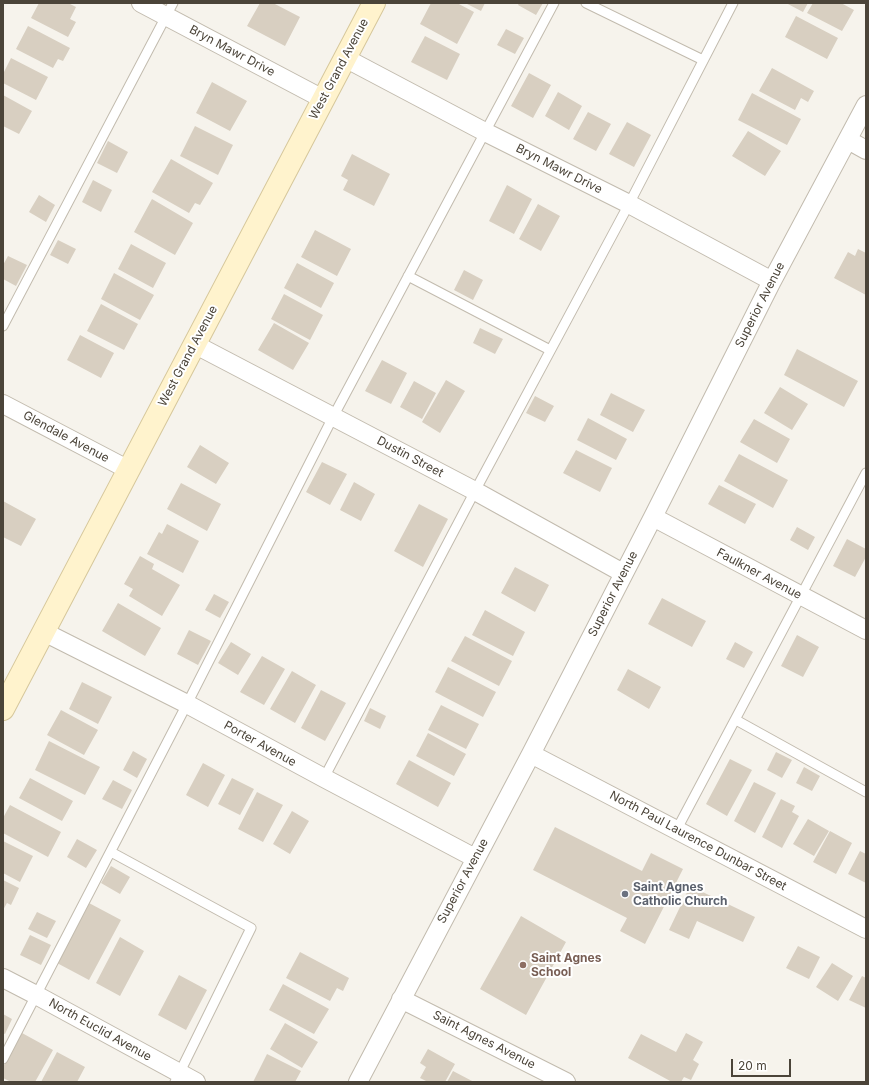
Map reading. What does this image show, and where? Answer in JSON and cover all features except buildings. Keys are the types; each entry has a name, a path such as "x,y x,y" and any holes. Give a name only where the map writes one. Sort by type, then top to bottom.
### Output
{"street":[{"name":"Bryn Mawr Drive","path":"141,3 169,10 323,99"},
{"name":"West Grand Avenue","path":"3,709 374,3"},
{"name":"Bryn Mawr Drive","path":"346,58 485,132 629,204 772,281"},
{"name":"Superior Avenue","path":"358,1082 531,754 772,281 866,105"},
{"path":"848,140 866,150"},
{"name":"Dustin Street","path":"194,344 475,491 623,573"},
{"name":"Glendale Avenue","path":"3,404 129,470"},
{"name":"Faulkner Avenue","path":"653,517 866,630"},
{"name":"Porter Avenue","path":"44,632 187,704 475,858"},
{"name":"North Paul Laurence Dunbar Street","path":"531,754 866,929"},
{"name":"North Euclid Avenue","path":"3,978 36,995 178,1078 196,1082"},
{"name":"Saint Agnes Avenue","path":"401,999 546,1077 566,1082"}],"lane":[{"path":"3,1059 111,852 333,417 554,3"},
{"path":"586,3 703,60"},
{"path":"324,778 475,491 629,204 733,3"},
{"path":"3,326 169,10"},
{"path":"408,276 550,350"},
{"path":"677,830 866,473"},
{"path":"736,720 866,792"},
{"path":"111,852 251,928 178,1078"}],"place":[{"name":"Saint Agnes Catholic Church","path":"625,894"},
{"name":"Saint Agnes School","path":"523,965"}]}
